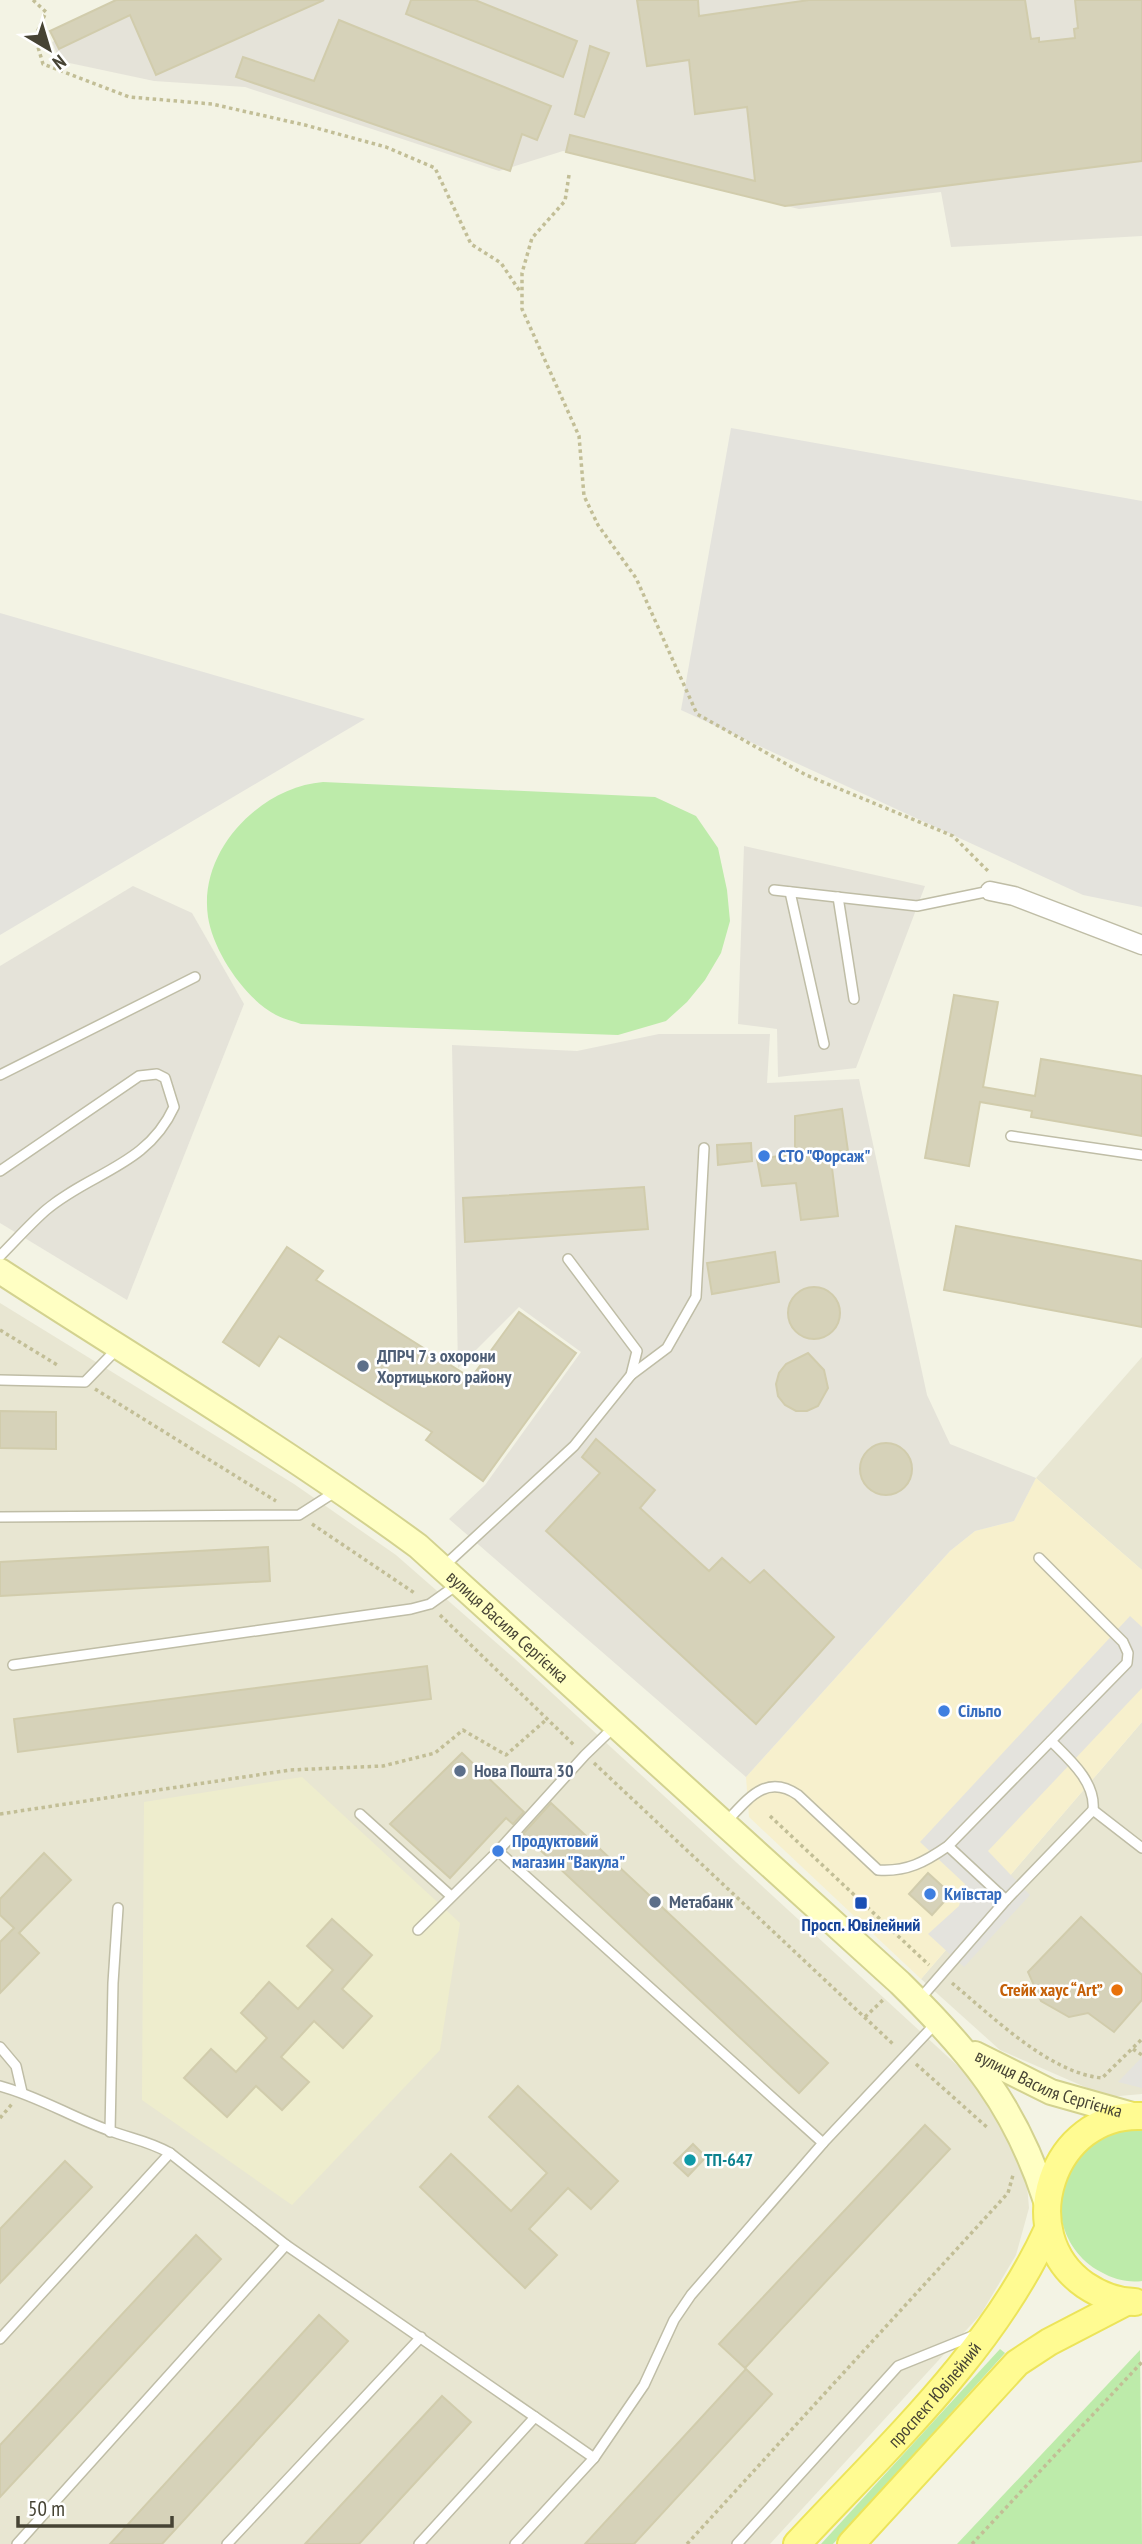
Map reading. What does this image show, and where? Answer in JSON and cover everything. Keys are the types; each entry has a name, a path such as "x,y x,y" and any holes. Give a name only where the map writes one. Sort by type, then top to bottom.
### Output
{"main road":[{"name":"вулиця Василя Сергієнка","path":"0,1271 340,1489 450,1576 918,2001 965,2049 997,2091 1018,2127 1046,2201"},
{"name":"вулиця Василя Сергієнка","path":"965,2049 1051,2092 1139,2116"},
{"path":"1134,2302 1098,2294 1075,2278 1058,2256 1048,2230 1046,2201 1052,2175 1066,2152 1085,2133 1110,2121 1139,2116"},
{"name":"проспект Ювілейний","path":"797,2544 950,2379 990,2329 1013,2297 1048,2230"},
{"path":"851,2544 1017,2363 1070,2330 1134,2302"}],"street":[{"path":"990,891 1014,896 1142,946"}],"lane":[{"path":"774,890 917,906 990,891"},
{"path":"790,892 824,1044"},
{"path":"838,897 855,999"},
{"path":"0,1075 195,977"},
{"path":"0,1171 139,1076 157,1074 165,1078 174,1107 166,1125 136,1156 47,1209 0,1256"},
{"path":"1012,1136 1142,1155"},
{"path":"13,1665 430,1604 450,1576 574,1446 631,1375 667,1348 696,1297 704,1147"},
{"path":"568,1259 637,1351 631,1375"},
{"path":"0,1380 85,1382 118,1347"},
{"path":"0,1517 299,1515 340,1489"},
{"path":"725,1824 745,1802 774,1784 785,1786 798,1795 878,1870 908,1869 925,1863 948,1846 1122,1670 1128,1654 1123,1642 1040,1558"},
{"path":"418,1930 498,1851 585,1755 616,1725"},
{"path":"918,2001 1006,1900 1093,1811 1092,1795 1076,1766 1051,1741"},
{"path":"1093,1811 1142,1848"},
{"path":"360,1814 451,1896"},
{"path":"948,1846 1006,1900"},
{"path":"498,1851 823,2143"},
{"path":"110,2132 113,1983 118,1908"},
{"path":"515,2544 594,2458 643,2385 674,2320 691,2295 823,2143 937,2021"},
{"path":"0,2047 16,2066 22,2092"},
{"path":"0,2086 22,2092 110,2132 133,2136 170,2153 286,2245 594,2458"},
{"path":"0,2339 170,2153"},
{"path":"17,2544 286,2245"},
{"path":"737,2544 898,2367 990,2329"},
{"path":"227,2544 421,2337"},
{"path":"419,2544 535,2417"}],"path":[{"path":"33,0 46,12 35,37 43,64 129,97 212,104 305,125 386,147 435,168 471,244 501,263 522,295"},
{"path":"569,175 565,201 532,238 522,273 522,309 579,436 584,496 598,525 636,578 697,714 806,775 953,836 1014,896"},
{"path":"0,1330 378,1565 430,1604 585,1755 906,2056 991,2131"},
{"path":"0,1815 290,1770 383,1766 435,1753 463,1730 506,1755 547,1719"},
{"path":"1133,2049 1142,2056"},
{"path":"687,2544 1008,2193 1014,2173"},
{"path":"972,2544 1142,2362"}],"shaded area":[{"path":"135,0 1142,0 1142,236 951,247 941,192 799,209 563,151 499,171 245,87 154,81 60,61 52,42"},
{"path":"731,428 1142,501 1142,907 1083,895 681,710"},
{"path":"0,613 365,719 0,935"},
{"path":"744,846 925,886 856,1068 778,1077 777,1029 738,1024"},
{"path":"133,886 192,913 244,1004 127,1300 0,1223 0,966"},
{"path":"659,1034 770,1034 767,1083 859,1079 927,1395 950,1444 1036,1478 1014,1521 975,1531 950,1551 746,1777 449,1519 485,1485 581,1352 519,1307 458,1368 452,1045 577,1051"},
{"path":"0,1303 294,1484 396,1555 515,1659 984,2090 1025,2162 1029,2208 1016,2255 981,2314 770,2544 0,2544"},
{"path":"1142,1357 1142,1570 1036,1478"},
{"path":"1036,1478 1142,1570 1142,1722 921,1979 749,1817 746,1777 950,1551 975,1531 1014,1521"},
{"path":"1130,1616 1142,1627 1142,1688 988,1851 1030,1895 964,1967 928,1934 959,1906 965,1884 920,1842"},
{"path":"1142,1722 1142,2094 1108,2097 1000,2050 921,1979"},
{"path":"302,1777 460,1923 440,2050 292,2205 142,2100 144,1802"},
{"path":"1142,2057 1142,2088 1118,2082"}],"green space":[{"path":"323,782 655,797 696,816 718,848 730,921 721,953 705,980 687,1002 666,1021 618,1035 301,1024 279,1016 253,998 232,973 211,930 208,892 213,868 224,846 239,826 257,809 277,796 300,786"},
{"path":"1123,2130 1142,2130 1142,2281 1116,2278 1086,2262 1066,2234 1061,2217 1063,2183 1070,2167 1090,2145"},
{"path":"1000,2349 1005,2353 833,2544 821,2544"},
{"path":"1140,2350 1142,2544 957,2544"}],"building":[{"path":"116,0 324,0 156,75 130,15 59,49 50,31"},
{"path":"411,0 475,0 577,41 563,77 406,14"},
{"path":"637,0 698,0 699,16 809,0 1025,0 1031,39 1039,38 1039,42 1075,38 1074,29 1078,28 1075,0 1142,0 1142,161 785,206 566,152 570,135 755,181 747,107 695,114 689,60 647,66"},
{"path":"339,20 551,106 537,140 522,134 510,171 236,77 243,57 314,81"},
{"path":"590,46 609,53 584,117 575,114"},
{"path":"954,995 998,1002 983,1087 1035,1096 1041,1059 1142,1076 1142,1136 1031,1117 1032,1111 980,1102 969,1166 925,1158"},
{"path":"842,1109 848,1151 830,1152 838,1216 801,1220 796,1183 762,1186 757,1159 795,1154 795,1116"},
{"path":"751,1143 752,1161 718,1165 717,1145"},
{"path":"644,1187 648,1229 465,1242 463,1198"},
{"path":"956,1226 1142,1261 1142,1327 944,1290"},
{"path":"287,1247 323,1271 316,1280 471,1378 519,1312 576,1353 483,1481 426,1440 432,1432 279,1336 259,1366 223,1342"},
{"path":"775,1252 779,1282 712,1294 707,1263"},
{"path":"814,1287 833,1294 840,1313 833,1332 814,1339 795,1332 788,1313 795,1294"},
{"path":"808,1353 824,1370 828,1388 818,1406 807,1411 796,1411 785,1405 778,1396 776,1384 779,1373 786,1364"},
{"path":"0,1411 56,1412 56,1449 0,1448"},
{"path":"596,1439 655,1490 640,1508 709,1571 722,1558 750,1583 764,1570 834,1637 756,1724 546,1531 600,1473 582,1457"},
{"path":"886,1443 896,1445 904,1451 910,1459 910,1479 904,1487 896,1493 886,1495 876,1493 868,1487 862,1479 860,1469 862,1459 868,1451 876,1445"},
{"path":"268,1547 270,1581 0,1596 0,1562"},
{"path":"427,1666 431,1699 18,1752 14,1719"},
{"path":"462,1753 524,1812 513,1824 506,1818 450,1878 390,1824"},
{"path":"551,1803 828,2063 799,2093 523,1834"},
{"path":"44,1853 71,1880 19,1933 39,1953 0,1993 0,1942 14,1928 0,1915 0,1899"},
{"name":"Київстар","path":"928,1873 951,1894 932,1915 909,1894"},
{"name":"Стейк хаус “Art”","path":"1081,1917 1142,1975 1142,2000 1114,2032 1088,2013 1069,2017 1041,2001 1028,1972"},
{"path":"332,1919 372,1955 342,1989 372,2016 343,2048 314,2021 281,2057 309,2082 282,2110 256,2086 227,2117 184,2078 211,2049 236,2072 267,2038 241,2013 269,1982 298,2009 333,1970 307,1946"},
{"path":"518,2086 618,2181 591,2209 568,2188 529,2229 557,2255 525,2288 420,2187 451,2154 511,2211 547,2173 489,2117"},
{"path":"925,2125 950,2149 745,2368 719,2344"},
{"name":"ТП-647","path":"693,2144 706,2157 688,2176 674,2163"},
{"path":"65,2161 92,2187 0,2283 0,2229"},
{"path":"196,2235 221,2259 0,2497 0,2445"},
{"path":"319,2315 348,2341 162,2544 110,2544"},
{"path":"746,2369 772,2394 634,2544 585,2544"},
{"path":"442,2396 471,2422 359,2544 305,2544"}],"place":[{"name":"СТО \"Форсаж\"","path":"764,1156"},
{"name":"ДПРЧ 7 з охорони Хортицького району","path":"363,1366"},
{"name":"Сільпо","path":"944,1711"},
{"name":"Нова Пошта 30","path":"460,1771"},
{"name":"Продуктовий магазин \"Вакула\"","path":"498,1851"},
{"name":"Київстар","path":"930,1894"},
{"name":"Метабанк","path":"655,1902"},
{"name":"Просп. Ювілейний","path":"861,1903"},
{"name":"Стейк хаус “Art”","path":"1117,1990"},
{"name":"ТП-647","path":"690,2160"}]}
